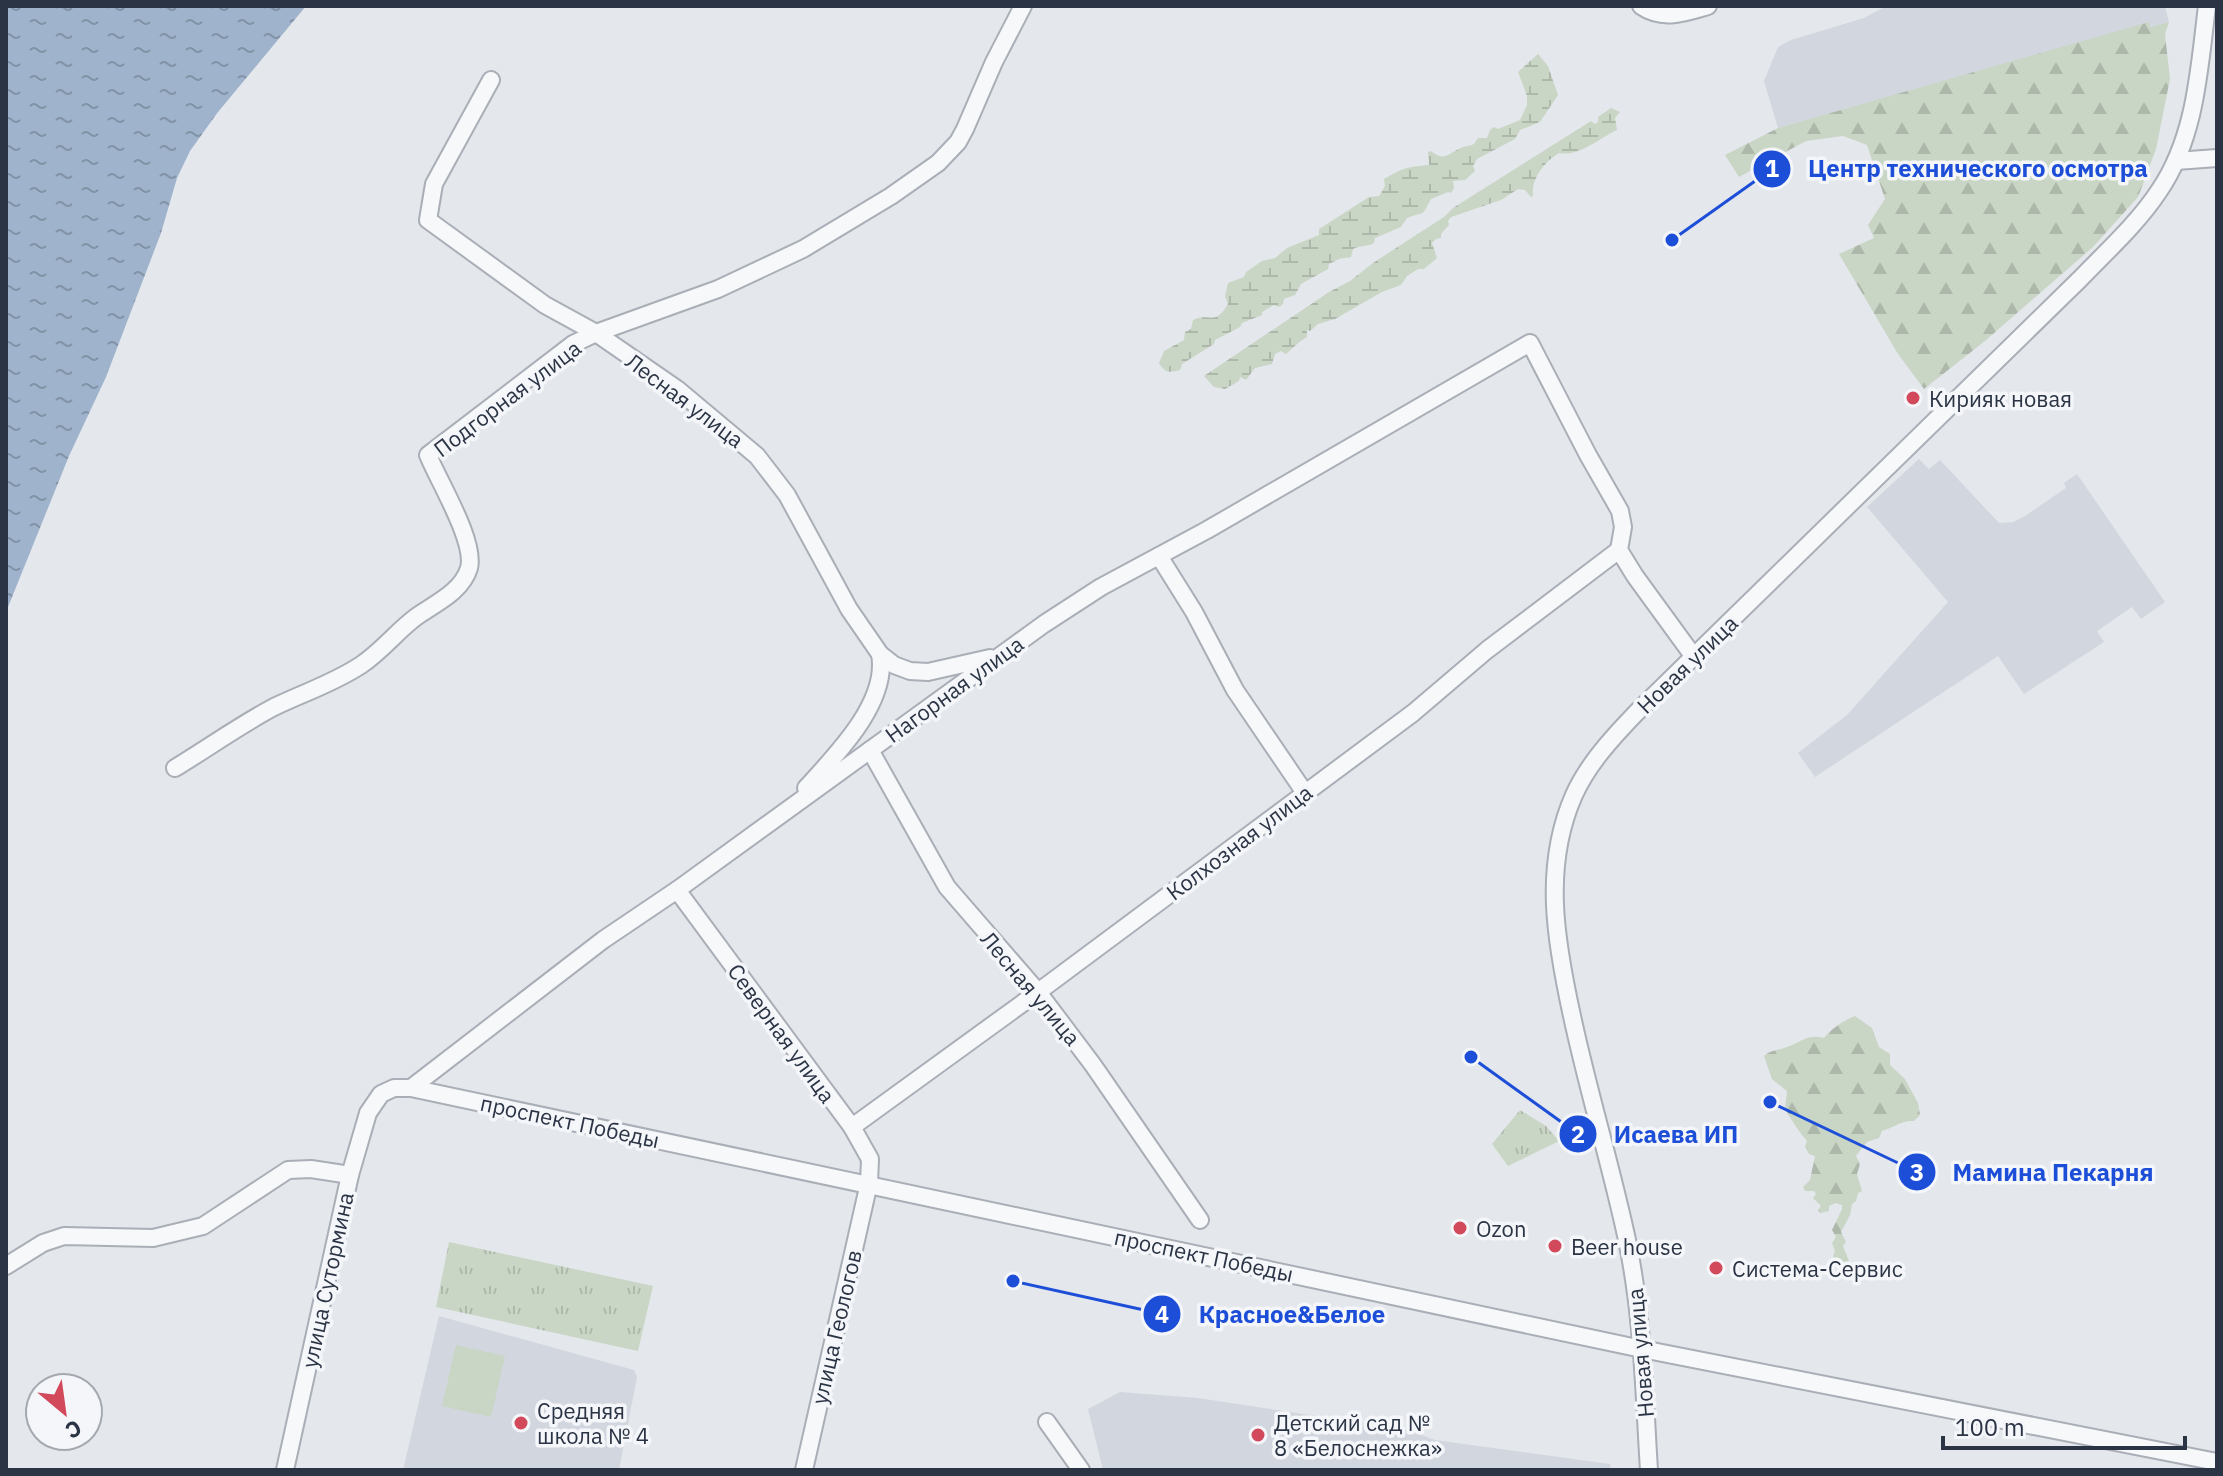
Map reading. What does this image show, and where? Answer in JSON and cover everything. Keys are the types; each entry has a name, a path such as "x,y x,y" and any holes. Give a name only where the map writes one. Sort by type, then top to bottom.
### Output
{"street":[{"name":"Подгорная улица","path":"175,768 274,707 364,663 463,580 469,568 470,555 466,540 428,455 573,344 718,289 789,256 891,196 938,163 958,142 1023,6"},
{"path":"1641,6 1668,16 1708,6"},
{"name":"Новая улица","path":"1649,1470 1637,1291 1627,1239 1579,1051 1557,945 1554,915 1556,866 1565,817 1585,775 1614,735 2118,239 2160,190 2176,161 2192,109 2207,6"},
{"name":"Лесная улица","path":"491,80 434,184 428,220 545,305 596,333 695,404 765,464 787,495 849,609 880,654"},
{"path":"2176,161 2217,158"},
{"name":"Нагорная улица","path":"411,1088 603,940 1101,587 1530,343 1620,511 1623,527 1619,550"},
{"path":"1619,550 1694,657"},
{"name":"Колхозная улица","path":"852,1127 1413,713 1487,650 1619,550"},
{"path":"1159,556 1194,612 1235,690 1305,793"},
{"path":"880,654 894,665 910,671 928,672 1001,655"},
{"path":"780,815 856,727 881,681 880,654"},
{"name":"Лесная улица","path":"870,750 947,887 1038,992 1093,1065 1200,1220"},
{"name":"Северная улица","path":"677,890 852,1127 870,1159 869,1183"},
{"name":"проспект Победы","path":"381,1094 394,1088 411,1088 1642,1349 2217,1462"},
{"name":"улица Сутормина","path":"285,1470 350,1175 368,1113 381,1094"},
{"path":"6,1266 43,1243 64,1236 153,1238 203,1226 288,1170 311,1169 350,1175"},
{"name":"улица Геологов","path":"804,1470 869,1183"},
{"path":"1047,1422 1081,1470"}],"shaded area":[{"path":"1886,6 2165,6 2169,22 2150,27 2148,23 1778,128 1764,81 1778,47 1791,40 1864,18"},
{"path":"1919,459 1929,469 1940,460 1999,523 2013,522 2025,516 2066,488 2064,483 2077,474 2165,602 2141,619 2132,607 2097,631 2104,642 2024,694 1998,656 1815,777 1798,753 1847,715 1948,602 1867,507"},
{"name":"Средняя школа № 4","path":"439,1316 634,1370 637,1377 619,1470 403,1470"},
{"name":"Детский сад № 8 «Белоснежка»","path":"1120,1392 1198,1398 1408,1430 1435,1440 1610,1464 1611,1470 1103,1470 1088,1409"}],"green space":[{"path":"2149,22 2150,27 2169,22 2165,34 2170,79 2156,149 2138,197 2093,247 1985,341 1924,389 1898,354 1839,254 1874,238 1868,225 1885,199 1867,145 1843,136 1806,141 1739,177 1725,155 1778,128"},
{"path":"1538,54 1548,66 1558,95 1540,122 1520,130 1515,139 1477,159 1473,166 1475,171 1465,180 1453,181 1451,193 1431,199 1422,213 1407,218 1401,227 1375,238 1374,243 1353,249 1351,257 1329,264 1328,269 1301,284 1295,295 1284,299 1279,307 1274,305 1262,315 1215,340 1214,344 1182,364 1180,370 1168,371 1161,366 1159,363 1164,351 1184,340 1193,320 1216,317 1223,311 1228,304 1225,296 1228,283 1244,277 1246,272 1262,261 1275,258 1287,248 1319,235 1319,229 1369,197 1379,196 1385,186 1384,179 1406,168 1429,165 1428,152 1446,156 1474,144 1478,138 1487,138 1494,127 1498,129 1520,120 1527,105 1527,96 1518,72"},
{"path":"1611,108 1620,112 1615,118 1617,130 1581,150 1559,153 1553,157 1536,177 1533,196 1518,189 1501,200 1451,217 1441,238 1432,243 1437,258 1424,269 1407,276 1401,285 1307,330 1307,337 1286,354 1281,351 1275,354 1272,364 1255,368 1246,380 1240,377 1239,381 1225,389 1214,387 1204,376 1350,281 1453,208 1591,121 1595,124 1598,117"},
{"path":"1855,1016 1872,1028 1879,1047 1890,1054 1890,1065 1905,1079 1918,1103 1920,1115 1914,1121 1882,1131 1879,1138 1867,1142 1856,1156 1860,1164 1857,1174 1862,1191 1852,1204 1841,1232 1846,1242 1843,1246 1851,1266 1849,1270 1839,1266 1833,1256 1832,1243 1836,1237 1832,1230 1842,1205 1835,1203 1829,1206 1829,1211 1820,1213 1818,1210 1821,1206 1813,1198 1816,1194 1814,1191 1805,1191 1803,1187 1810,1180 1815,1156 1809,1154 1805,1147 1807,1141 1785,1109 1787,1091 1772,1079 1764,1056 1807,1038 1824,1038"},
{"path":"1520,1110 1546,1126 1559,1141 1508,1166 1492,1144"},
{"path":"449,1242 653,1286 638,1351 436,1307"},
{"path":"456,1345 505,1356 491,1417 442,1406"}],"water":[{"path":"6,6 306,6 218,112 190,151 177,178 161,233 106,377 69,456 6,612"}],"place":[{"name":"Центр технического осмотра","path":"1672,240"},
{"name":"Кирияк новая","path":"1913,398"},
{"name":"Исаева ИП","path":"1471,1057"},
{"name":"Мамина Пекарня","path":"1770,1102"},
{"name":"Ozon","path":"1460,1228"},
{"name":"Beer house","path":"1555,1246"},
{"name":"Система-Сервис","path":"1716,1268"},
{"name":"Красное&Белое","path":"1013,1281"},
{"name":"Средняя школа № 4","path":"521,1423"},
{"name":"Детский сад № 8 «Белоснежка»","path":"1258,1435"}]}
